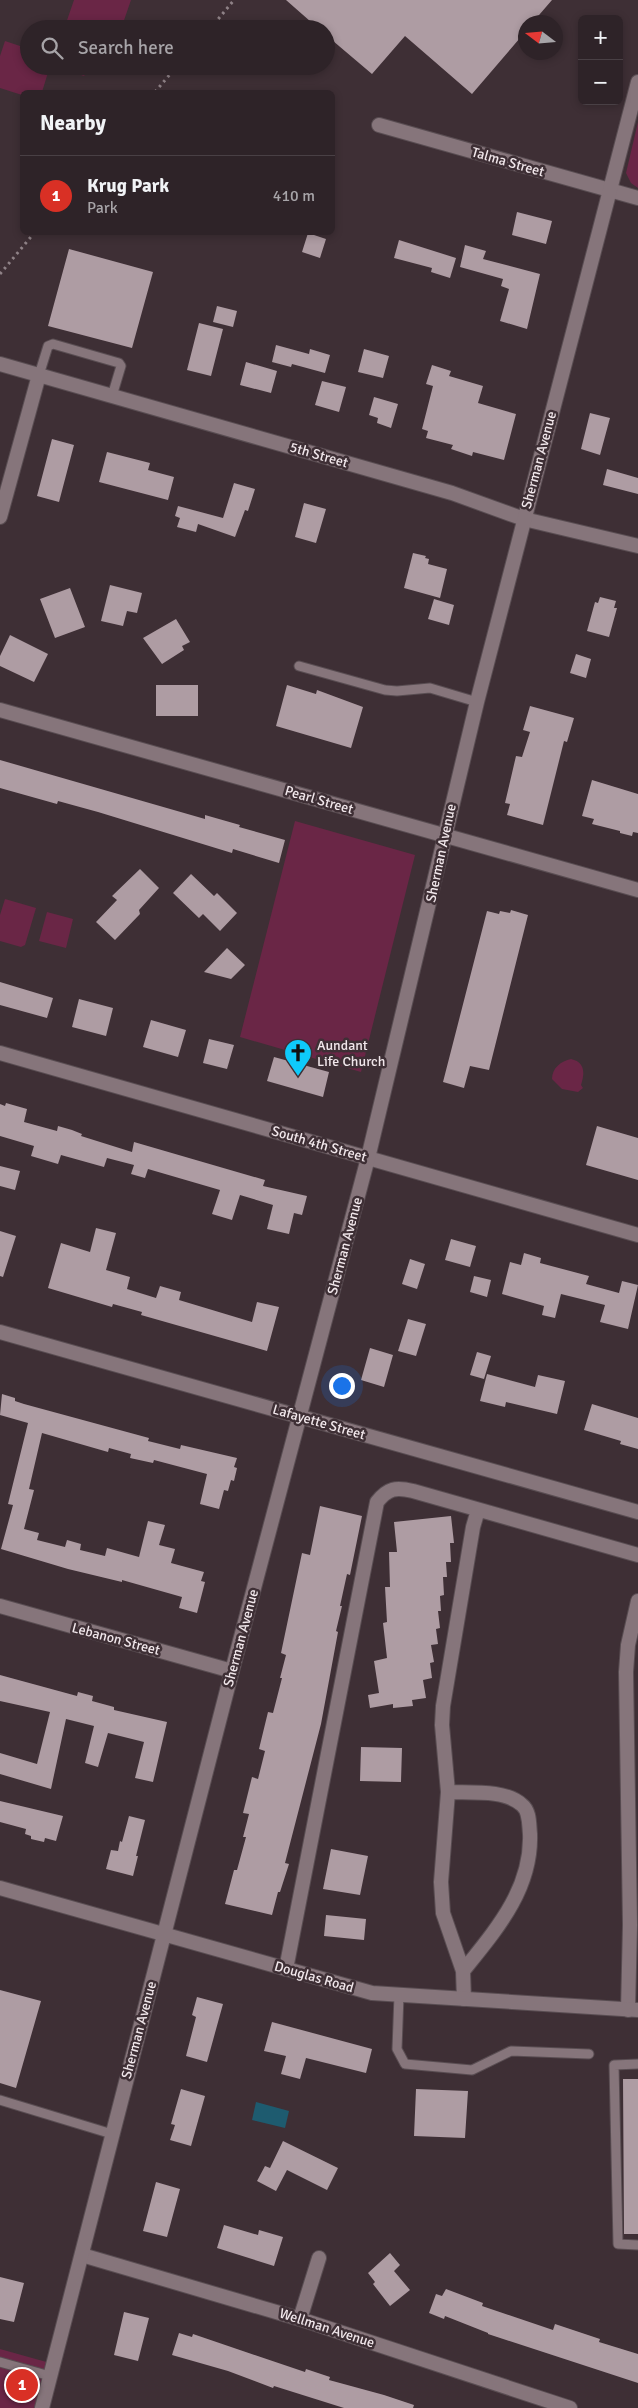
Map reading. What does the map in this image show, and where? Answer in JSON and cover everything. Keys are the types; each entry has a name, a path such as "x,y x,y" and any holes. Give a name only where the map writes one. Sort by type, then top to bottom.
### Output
{"street":[{"name":"Sherman Avenue","path":"42,2408 232,1671 368,1158 446,836 448,815 638,82"},
{"name":"Talma Street","path":"379,125 638,198"},
{"name":"5th Street","path":"0,364 452,493 524,519 638,546"},
{"path":"0,518 39,375"},
{"name":"Pearl Street","path":"0,710 638,890"},
{"name":"South 4th Street","path":"0,1053 638,1235"},
{"name":"Lafayette Street","path":"0,1332 638,1512"},
{"path":"286,1969 376,1502 386,1490 399,1488 638,1555"},
{"path":"464,1999 463,1971 442,1913 441,1882 448,1792 442,1726 443,1706 473,1527 478,1510"},
{"path":"633,2010 626,1672 628,1645 638,1601"},
{"name":"Lebanon Street","path":"0,1606 232,1671"},
{"path":"448,1792 506,1796 523,1805 529,1819 530,1842 527,1868 518,1893 494,1932 463,1971"},
{"name":"Douglas Road","path":"0,1888 372,1993 633,2010"},
{"name":"Wellman Avenue","path":"82,2255 300,2319 570,2408"},
{"path":"300,2319 319,2258"}],"lane":[{"path":"39,375 48,346 53,344 119,362 121,366 112,396"},
{"path":"299,666 385,690 430,688 477,702"},
{"path":"399,1995 397,2049 405,2064 472,2070 511,2051 589,2054"},
{"path":"638,2064 614,2065 618,2244 638,2245"},
{"path":"0,2100 112,2134"},
{"path":"0,2362 50,2376"}],"path":[{"path":"217,20 234,0"},
{"path":"157,90 170,75"},
{"path":"0,274 32,235"}],"shaded area":[{"path":"74,0 131,0 124,20 67,20"},
{"path":"5,41 20,46 20,75 47,75 43,90 20,90 20,94 0,88 0,56"},
{"path":"638,122 638,188 631,183 626,173"},
{"path":"295,821 415,855 361,1072 240,1037"},
{"path":"5,899 36,908 25,945 21,947 0,941 0,915"},
{"path":"47,912 73,919 66,948 39,941"},
{"path":"576,1060 583,1069 581,1085 583,1088 578,1092 562,1089 552,1079 552,1075 558,1066 564,1061"},
{"path":"0,2349 50,2363 38,2408 0,2408"}],"water":[{"path":"256,2102 289,2111 285,2128 252,2120"}],"building":[{"path":"286,0 552,0 539,15 518,15 518,40 472,94 405,36 372,74 335,43 335,20 309,20"},
{"path":"517,212 552,221 546,244 512,235"},
{"path":"307,235 326,239 320,258 302,252"},
{"path":"399,240 456,258 450,278 431,272 432,268 394,258"},
{"path":"465,245 486,251 483,259 540,274 527,329 500,321 509,289 501,286 503,279 460,267"},
{"path":"69,249 153,272 132,348 48,326"},
{"path":"217,306 237,311 233,327 213,322"},
{"path":"199,323 223,329 211,376 187,370"},
{"path":"276,345 309,354 310,349 330,355 325,373 292,364 291,367 272,362"},
{"path":"364,349 389,356 383,378 358,372"},
{"path":"246,362 277,371 271,393 240,385"},
{"path":"432,365 451,371 449,376 483,386 478,403 516,414 504,460 473,452 472,456 451,449 453,445 426,438 428,431 422,429 433,386 426,384"},
{"path":"322,381 346,387 339,412 315,405"},
{"path":"374,397 398,404 391,428 377,423 378,418 369,415"},
{"path":"590,413 610,418 600,455 581,449"},
{"path":"52,439 74,445 59,502 37,496"},
{"path":"107,452 150,463 148,470 174,477 168,500 99,482"},
{"path":"607,469 638,478 638,494 603,485"},
{"path":"234,483 255,489 248,511 245,510 235,537 198,524 196,532 177,527 180,518 175,516 178,506 223,518"},
{"path":"304,503 326,509 316,543 295,537"},
{"path":"413,553 426,556 425,558 429,559 428,564 447,569 440,598 404,588"},
{"path":"110,585 142,593 137,613 127,611 123,626 101,621"},
{"path":"70,588 85,627 55,638 40,599"},
{"path":"600,597 616,601 614,608 617,608 609,637 587,631 595,602 598,603"},
{"path":"434,599 454,605 449,625 428,619"},
{"path":"176,619 190,642 182,646 184,650 162,664 143,638"},
{"path":"10,635 48,654 34,682 0,666 0,656"},
{"path":"576,654 591,659 586,678 570,673"},
{"path":"156,685 198,685 198,716 156,716"},
{"path":"287,685 316,694 317,690 363,707 351,748 276,726"},
{"path":"530,706 574,718 567,742 564,741 543,825 507,815 510,804 505,803 516,756 522,757 530,732 523,730"},
{"path":"0,760 205,819 205,815 285,840 279,863 233,849 232,853 98,812 58,801 57,804 0,788"},
{"path":"592,780 638,794 638,833 633,832 632,836 620,833 620,831 592,824 594,819 582,816"},
{"path":"140,869 159,888 139,910 140,914 115,940 96,922 117,900 112,896"},
{"path":"191,874 214,896 217,893 237,913 220,931 203,914 199,918 173,893"},
{"path":"511,910 528,915 489,1070 470,1066 464,1088 443,1082 487,911 499,914 500,911 510,913"},
{"path":"227,948 245,965 231,979 204,972"},
{"path":"0,982 53,998 47,1018 0,1005"},
{"path":"79,999 113,1008 106,1036 72,1027"},
{"path":"151,1020 186,1030 178,1057 143,1047"},
{"path":"209,1039 234,1045 227,1069 203,1063"},
{"name":"Aundant Life Church","path":"274,1057 329,1072 323,1097 267,1081"},
{"path":"6,1103 27,1109 24,1122 57,1131 58,1126 82,1134 81,1136 132,1152 134,1142 265,1180 263,1186 307,1196 302,1215 294,1213 289,1234 267,1229 273,1205 240,1195 232,1220 212,1214 220,1190 148,1169 145,1178 131,1174 134,1165 107,1158 104,1167 61,1155 58,1164 31,1156 34,1146 0,1136 0,1104 5,1106"},
{"path":"597,1126 638,1138 638,1180 586,1165"},
{"path":"0,1166 20,1171 15,1190 0,1186"},
{"path":"96,1228 116,1233 106,1270 130,1277 127,1289 156,1298 160,1286 181,1292 179,1300 252,1322 257,1302 279,1307 267,1351 141,1315 142,1312 113,1304 112,1307 48,1288 61,1243 90,1252"},
{"path":"0,1231 16,1236 3,1277 0,1276"},
{"path":"451,1239 476,1246 470,1267 445,1260"},
{"path":"524,1253 541,1258 540,1263 589,1276 586,1284 619,1293 622,1281 638,1285 628,1329 600,1322 605,1305 561,1294 555,1318 542,1315 544,1306 502,1294 510,1262 521,1265"},
{"path":"410,1259 425,1264 417,1289 402,1284"},
{"path":"474,1276 491,1280 487,1297 470,1292"},
{"path":"408,1319 426,1324 416,1356 398,1351"},
{"path":"370,1348 393,1355 384,1387 361,1380"},
{"path":"477,1352 491,1356 484,1379 470,1375"},
{"path":"487,1374 535,1387 538,1375 565,1381 557,1414 506,1402 505,1407 480,1401"},
{"path":"2,1394 15,1398 15,1401 24,1404 149,1438 148,1441 180,1449 181,1445 237,1458 234,1467 237,1468 234,1481 231,1480 228,1491 224,1490 219,1509 200,1504 207,1474 154,1460 153,1463 130,1458 131,1454 109,1448 108,1452 42,1433 29,1489 34,1490 24,1529 39,1533 37,1540 65,1547 67,1540 81,1544 80,1550 105,1556 107,1548 139,1557 148,1521 165,1525 159,1545 175,1549 171,1563 204,1572 201,1581 205,1582 197,1613 179,1608 182,1597 122,1580 122,1582 68,1569 1,1549 13,1505 8,1504 28,1423 0,1415"},
{"path":"592,1404 638,1418 638,1449 620,1444 621,1441 584,1430"},
{"path":"320,1506 362,1516 350,1575 347,1574 340,1606 342,1606 336,1631 338,1632 321,1724 285,1863 289,1864 280,1892 278,1892 272,1915 225,1904 234,1870 237,1870 246,1837 243,1837 249,1814 243,1813 252,1777 258,1779 265,1751 259,1749 268,1712 273,1713 282,1678 280,1678 286,1655 281,1653 302,1553 310,1555"},
{"path":"451,1516 454,1543 450,1543 451,1562 446,1562 447,1577 443,1577 444,1595 440,1596 441,1611 438,1611 440,1628 436,1629 438,1644 431,1645 434,1662 430,1663 432,1678 423,1680 426,1698 412,1700 413,1706 393,1708 393,1704 370,1708 368,1695 379,1693 374,1661 387,1658 383,1623 387,1622 385,1587 390,1587 389,1552 397,1552 394,1522"},
{"path":"0,1675 77,1696 78,1692 93,1696 92,1701 114,1707 114,1710 167,1722 153,1782 135,1778 144,1742 108,1733 98,1767 85,1763 94,1726 66,1719 51,1789 0,1774 0,1753 37,1764 50,1712 0,1701"},
{"path":"361,1747 402,1748 401,1782 360,1781"},
{"path":"0,1801 63,1816 56,1841 45,1838 44,1842 31,1839 31,1836 25,1834 26,1829 0,1822"},
{"path":"129,1816 145,1820 133,1876 106,1869 111,1850 118,1851 120,1841 122,1842"},
{"path":"331,1849 368,1856 360,1895 323,1889"},
{"path":"326,1915 366,1919 364,1940 324,1936"},
{"path":"0,1990 41,2001 16,2088 0,2083"},
{"path":"197,1997 223,2004 207,2062 186,2056 196,2017 192,2015"},
{"path":"272,2022 372,2049 366,2073 306,2058 300,2079 281,2074 286,2056 264,2051"},
{"path":"623,2079 638,2079 638,2234 624,2234"},
{"path":"181,2089 205,2096 191,2146 170,2140 175,2125 171,2124"},
{"path":"416,2089 468,2091 465,2138 414,2136"},
{"path":"283,2141 338,2168 327,2190 287,2170 276,2191 257,2181 265,2166 270,2168"},
{"path":"156,2182 180,2189 167,2237 143,2231"},
{"path":"224,2225 258,2235 259,2230 283,2237 274,2266 217,2248"},
{"path":"390,2253 400,2265 394,2271 410,2290 390,2306 373,2284 375,2282 368,2273"},
{"path":"0,2277 24,2283 14,2322 0,2319"},
{"path":"446,2289 483,2303 482,2306 553,2330 555,2324 600,2339 599,2342 638,2354 638,2383 488,2334 445,2316 444,2319 429,2313 436,2294 442,2296"},
{"path":"124,2312 149,2318 138,2361 114,2355"},
{"path":"179,2333 192,2337 193,2334 305,2372 306,2369 330,2377 329,2380 414,2405 413,2408 344,2408 274,2386 273,2388 228,2371 172,2355"}],"place":[{"name":"Aundant Life Church","path":"298,1077"},
{"name":"Krug Park","path":"22,2385"}]}
